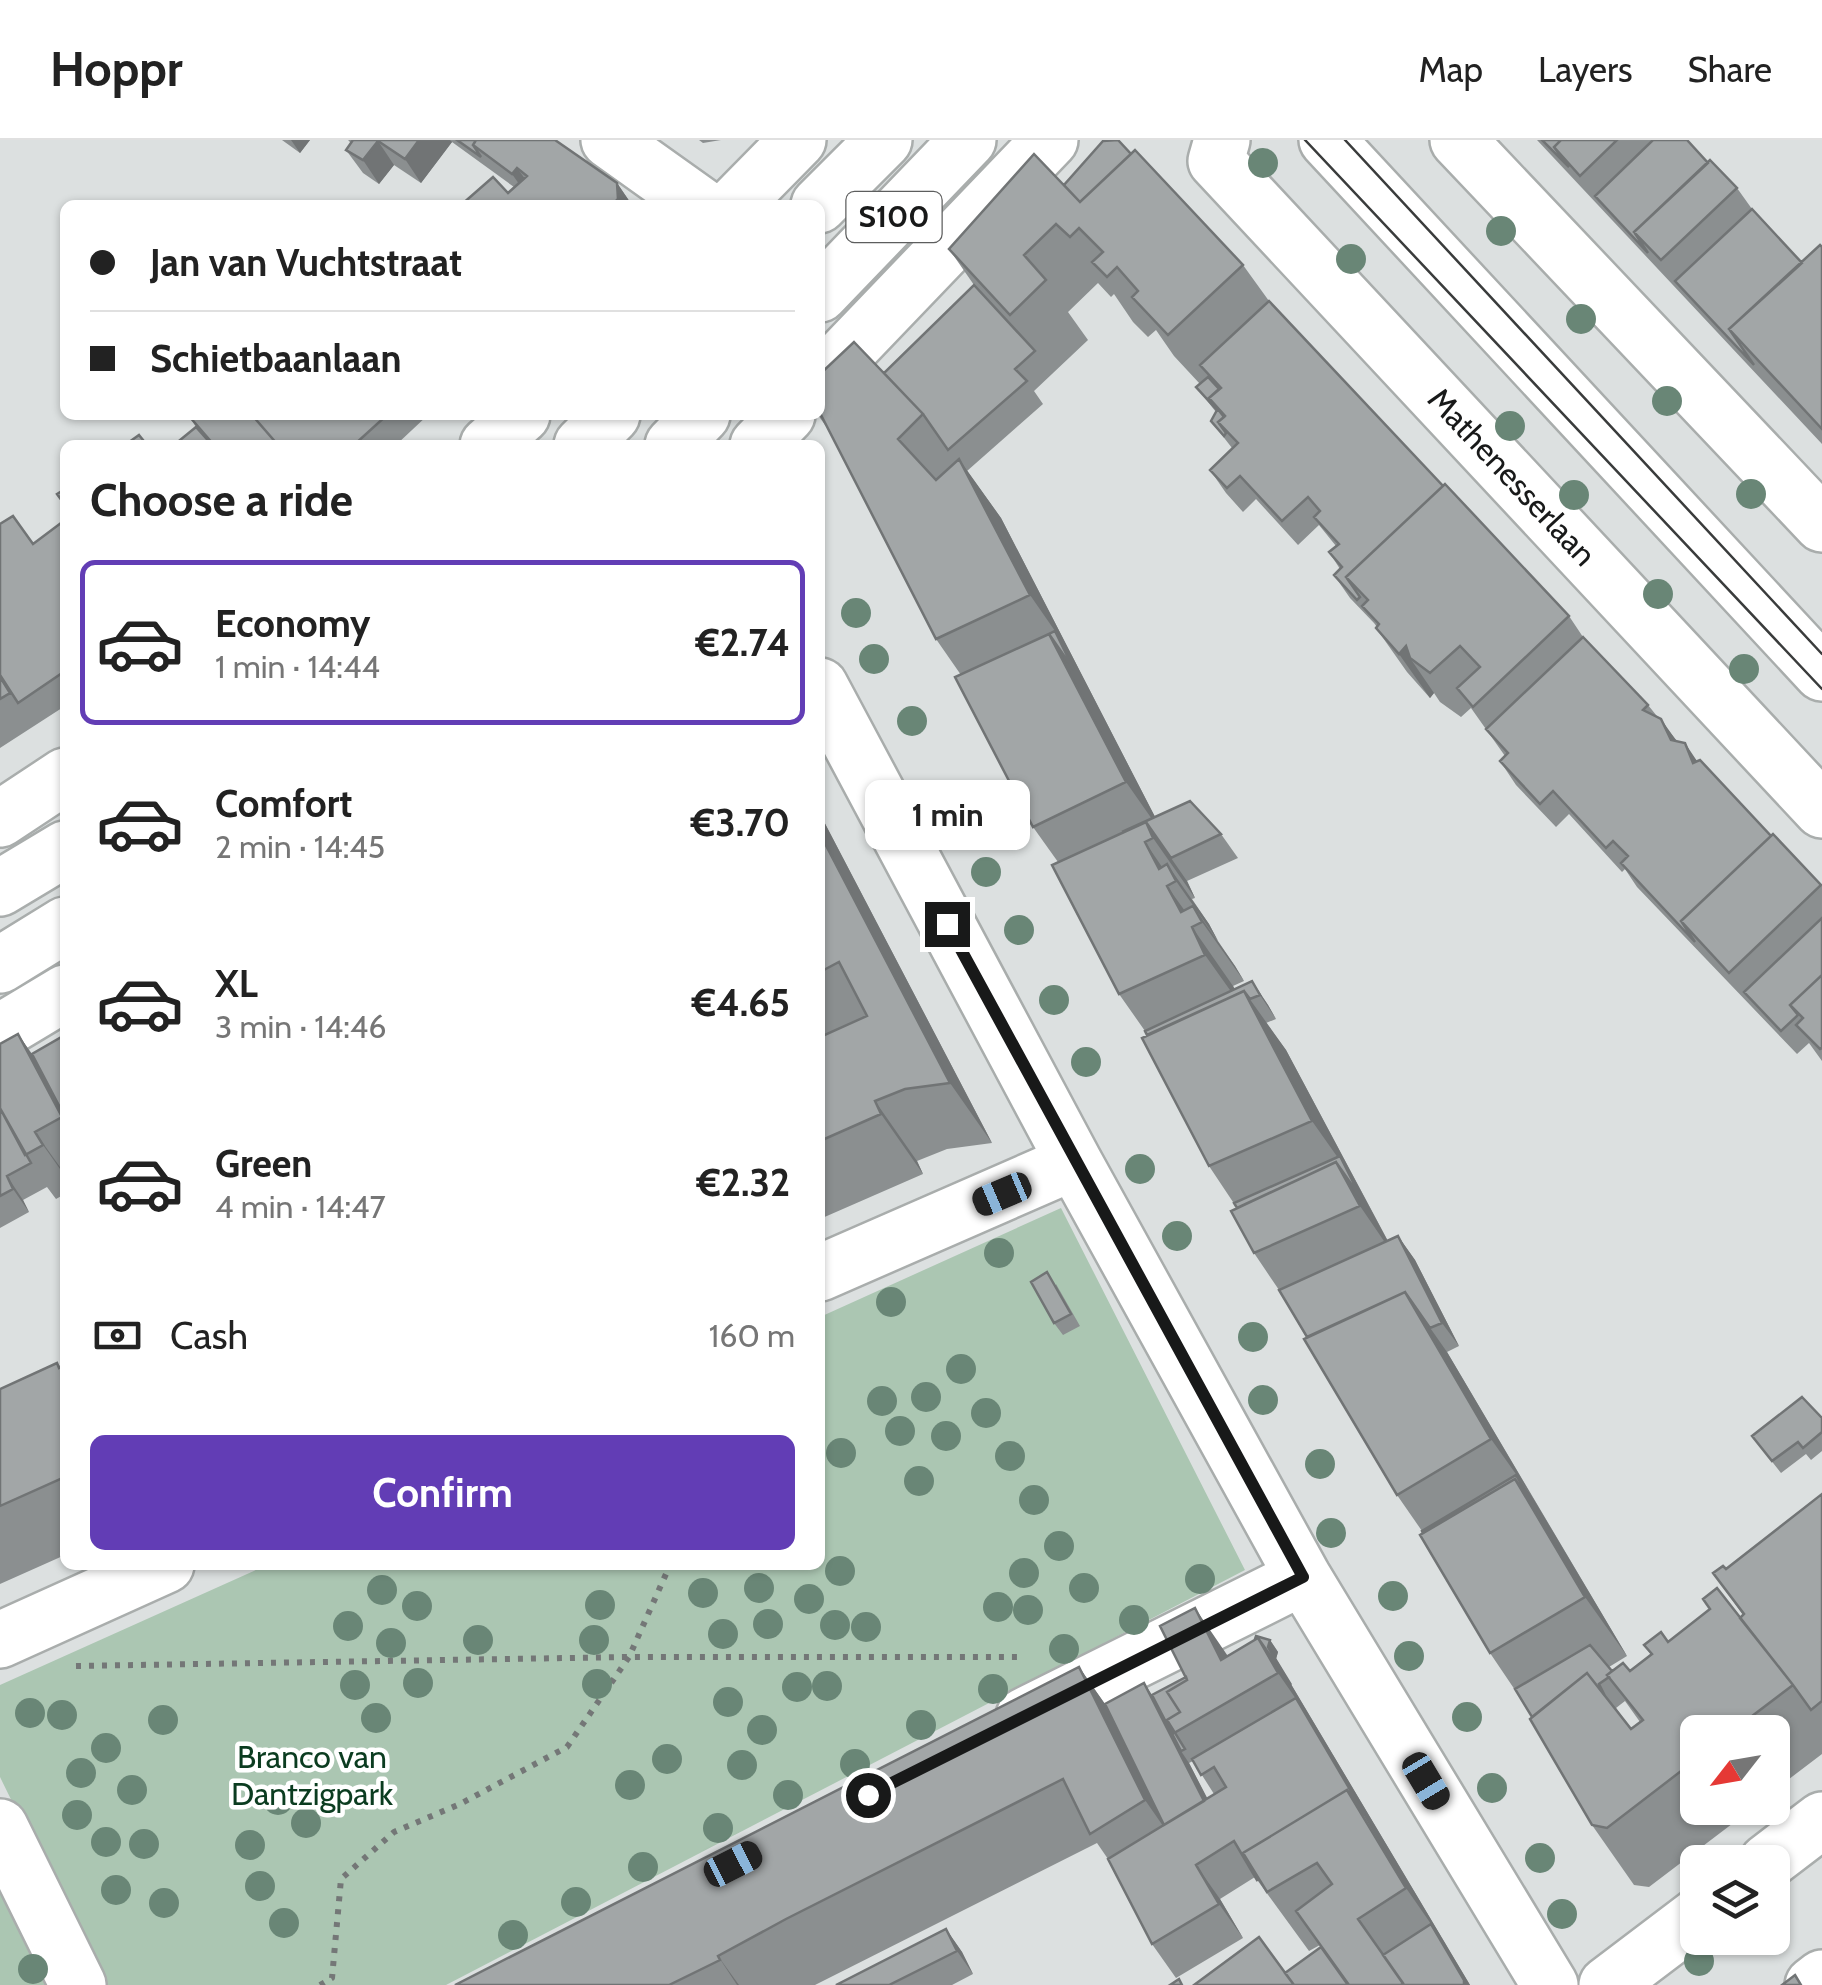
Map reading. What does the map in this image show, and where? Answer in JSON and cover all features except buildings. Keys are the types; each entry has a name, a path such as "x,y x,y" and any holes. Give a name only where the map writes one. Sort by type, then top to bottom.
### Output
{"street":[{"path":"608,140 693,200"},
{"path":"739,200 798,140"},
{"name":"S100","path":"825,200 884,140"},
{"name":"S100","path":"825,289 968,140"},
{"path":"825,375 1050,140"},
{"name":"Mathenesserlaan","path":"1222,140 1216,161 1822,810"},
{"path":"1328,140 1822,673"},
{"path":"1458,140 1822,524"},
{"path":"494,440 516,420"},
{"path":"587,440 607,420"},
{"path":"678,440 697,420"},
{"path":"763,440 782,420"},
{"path":"825,695 1074,1162 1303,1577 1550,1985"},
{"path":"0,818 60,779"},
{"path":"0,888 60,852"},
{"path":"0,965 60,928"},
{"path":"0,1032 60,996"},
{"path":"825,1271 1074,1162"},
{"path":"0,1640 155,1570"},
{"path":"983,1737 1303,1577"},
{"path":"1789,1845 1822,1820"},
{"path":"0,1827 78,1985"},
{"path":"1608,1985 1680,1930"},
{"path":"1813,1985 1822,1978"}],"path":[{"path":"320,1985 332,1978 340,1879 394,1832 460,1804 567,1747 630,1657 668,1570"},
{"path":"68,1666 630,1657 1022,1657"}],"green space":[{"name":"Branco van Dantzigpark","path":"1061,1208 1245,1570 446,1985 102,1985 0,1777 0,1685 256,1570 825,1570 825,1315"},
{"path":"0,1886 52,1985 0,1985"}],"tram line":[{"path":"1305,140 1822,689"},
{"path":"1345,140 1822,654"}],"route":[{"path":"868,1795 1303,1577 947,924"}]}
